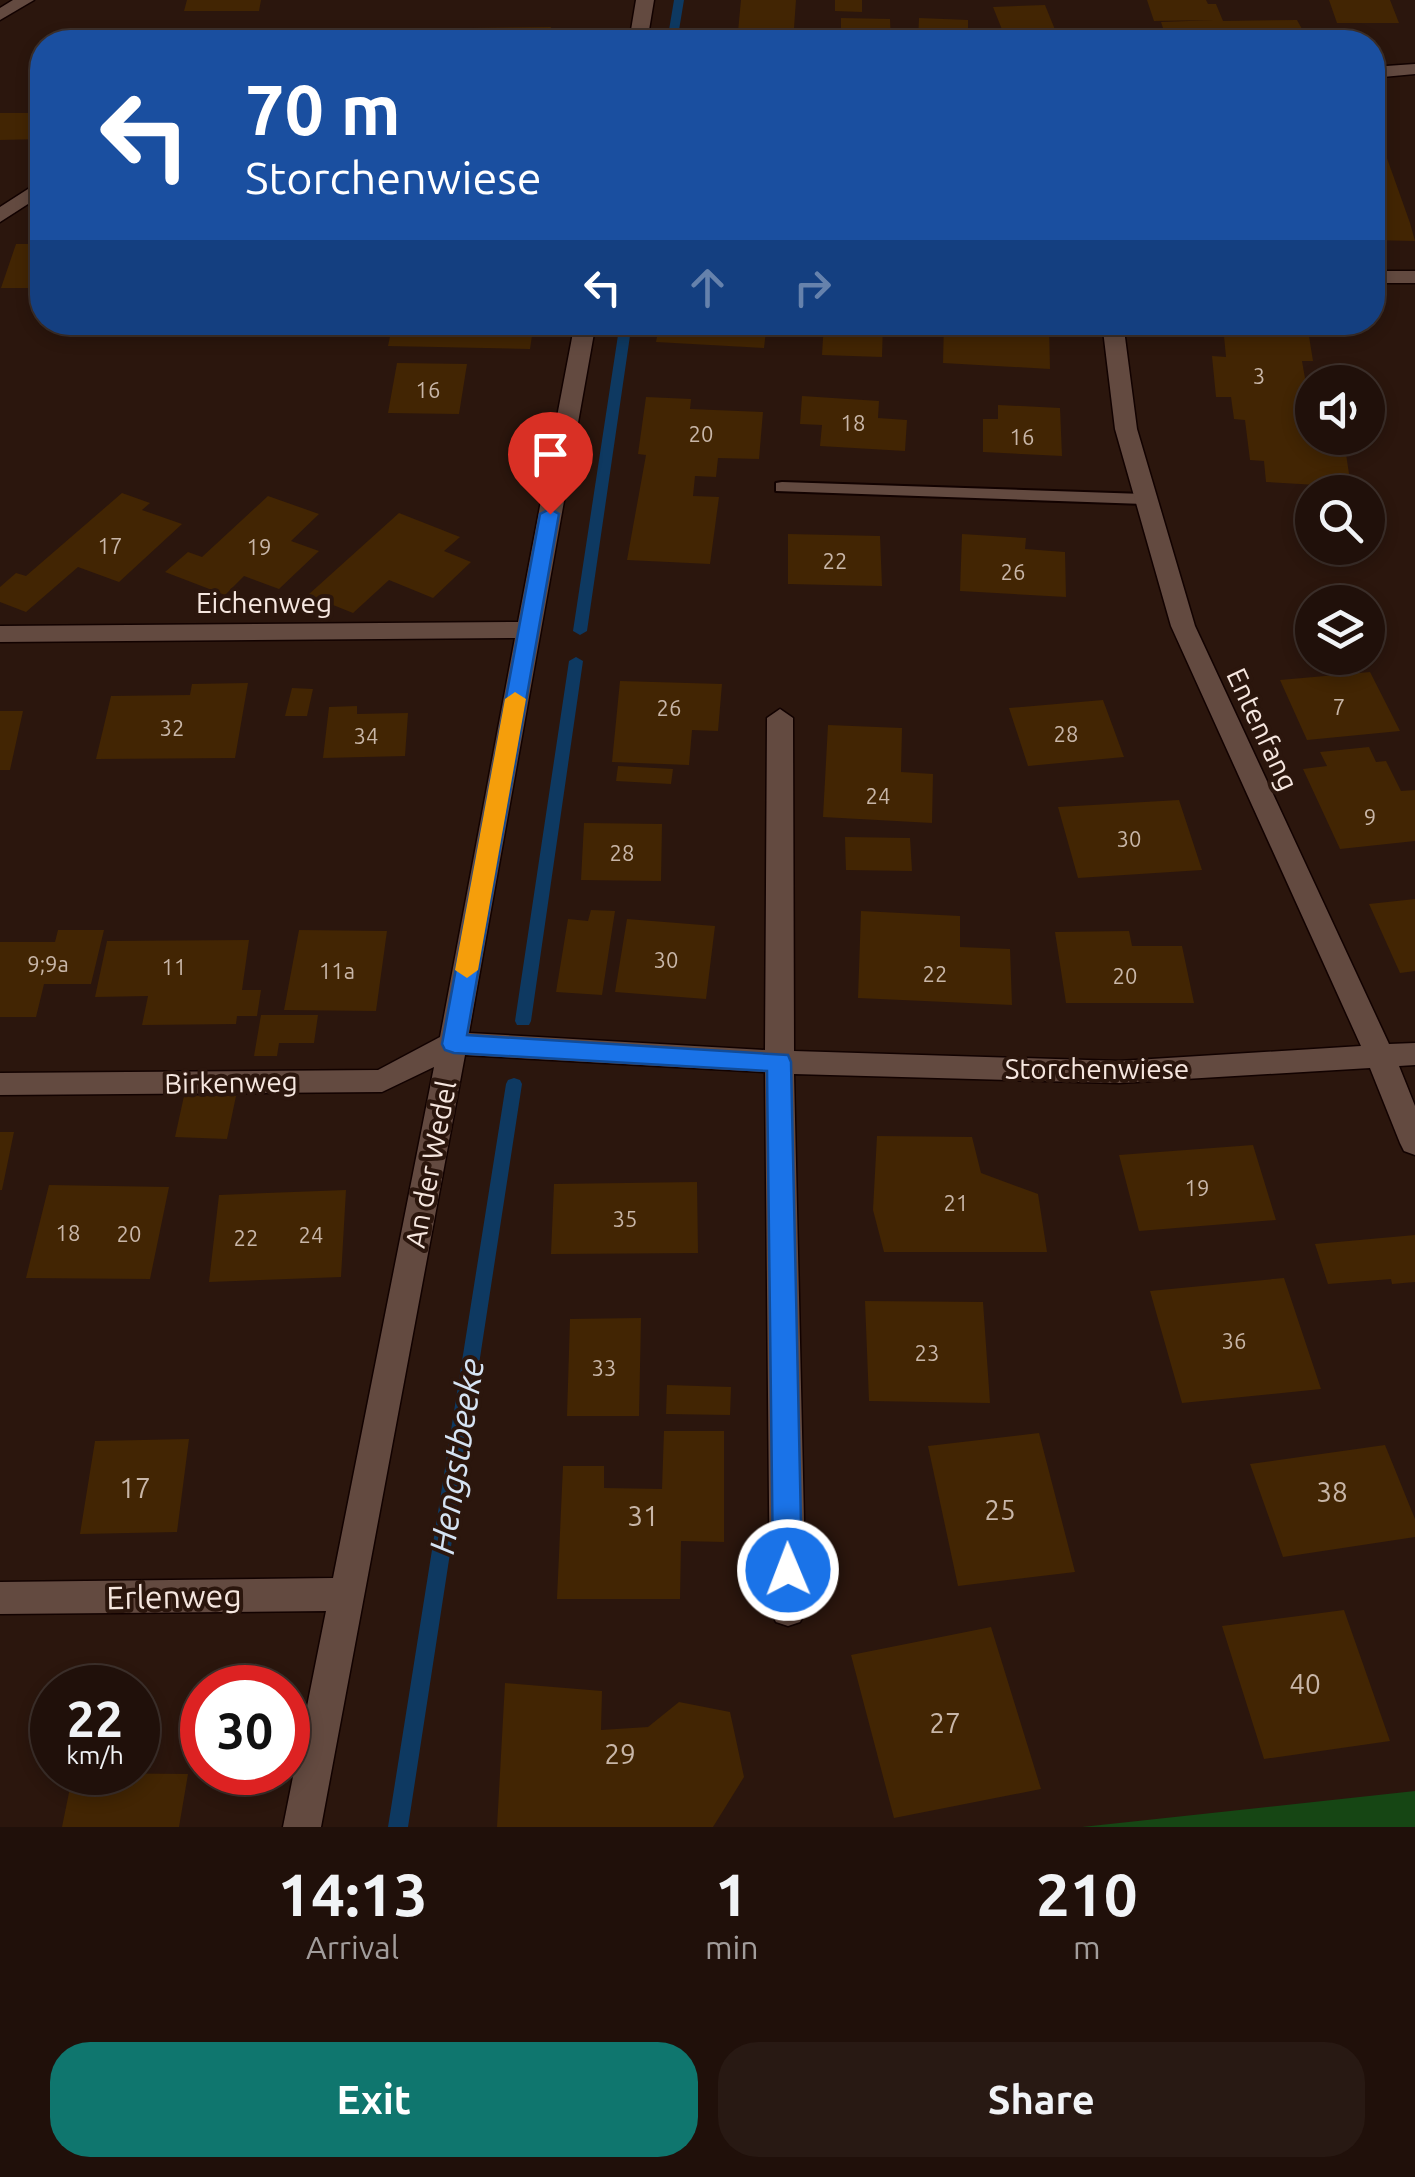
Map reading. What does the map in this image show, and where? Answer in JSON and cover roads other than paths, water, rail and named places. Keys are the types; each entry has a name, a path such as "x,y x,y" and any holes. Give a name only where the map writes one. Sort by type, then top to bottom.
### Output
{"street":[{"path":"0,15 25,0"},
{"path":"640,30 645,0"},
{"path":"1385,72 1415,69"},
{"path":"0,216 30,195"},
{"path":"1385,277 1415,277"},
{"name":"An der Wedel","path":"302,1827 454,1044 584,335"},
{"name":"Entenfang","path":"1114,335 1126,429 1184,626 1382,1058 1415,1143"},
{"name":"Eichenweg","path":"0,634 528,630"},
{"path":"780,718 779,1062 788,1610"},
{"name":"Storchenwiese","path":"454,1044 779,1062 1119,1072 1415,1054"},
{"name":"Birkenweg","path":"0,1084 382,1080 454,1044"},
{"name":"Erlenweg","path":"0,1598 348,1594"}],"lane":[{"path":"782,487 1144,499"}],"waterway":[{"name":"Hengstbeeke","path":"674,30 679,0"},
{"name":"Hengstbeeke","path":"580,631 624,335"},
{"name":"Hengstbeeke","path":"523,1021 576,661"},
{"name":"Hengstbeeke","path":"398,1827 514,1084"}]}
